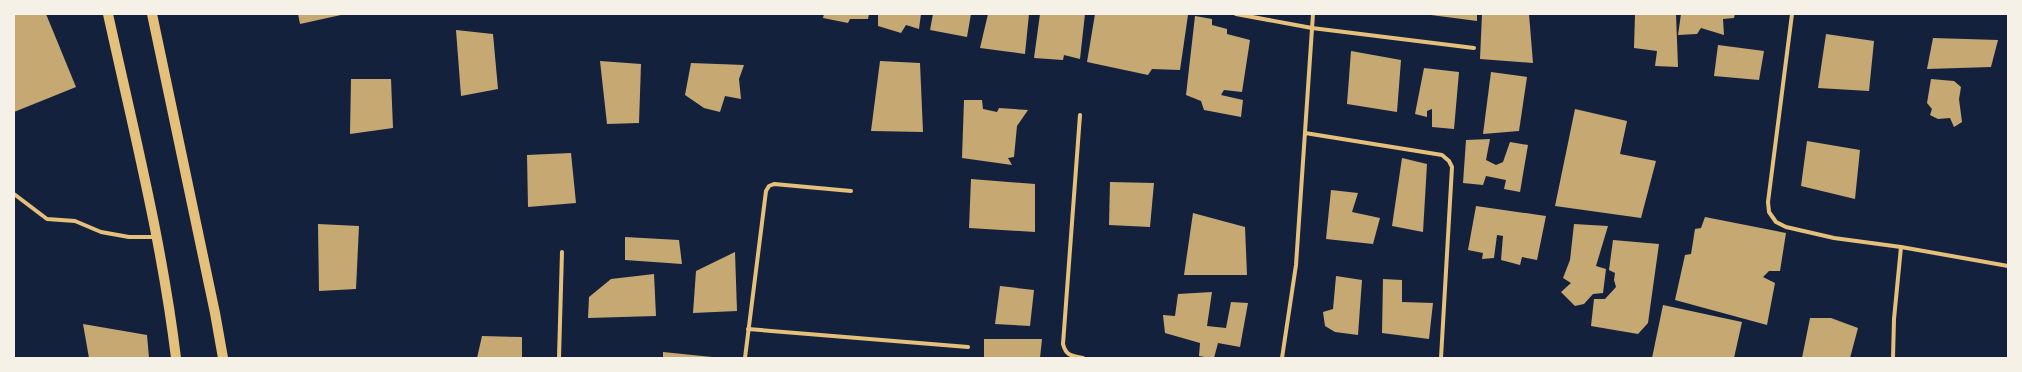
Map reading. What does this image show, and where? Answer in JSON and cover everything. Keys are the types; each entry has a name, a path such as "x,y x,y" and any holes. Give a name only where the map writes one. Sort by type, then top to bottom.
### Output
{"main road":[{"path":"108,14 157,237 170,308 176,358"},
{"path":"152,14 215,313 223,358"}],"street":[{"path":"1236,14 1312,28 1474,48"},
{"path":"1282,358 1296,265 1313,14"},
{"path":"1792,14 1768,202 1769,212 1776,222 1786,228 1834,238 1901,247 2008,266"},
{"path":"1080,115 1063,344 1064,351 1070,355 1083,358"},
{"path":"1305,133 1442,156 1449,161 1452,167 1441,358"},
{"path":"745,358 766,191 769,186 774,184 851,191"},
{"path":"14,194 47,219 75,221 101,232 129,238 157,237"},
{"path":"1893,358 1894,319 1901,247"},
{"path":"559,358 562,252"},
{"path":"748,329 968,347"}],"building":[{"path":"14,14 46,14 76,87 14,112"},
{"path":"298,14 341,14 341,15 300,24"},
{"path":"824,14 869,14 868,19 850,19 848,23 823,18"},
{"path":"878,14 921,14 919,29 906,25 901,33 878,26"},
{"path":"933,14 971,14 967,37 930,30"},
{"path":"988,14 1029,14 1025,54 980,48"},
{"path":"1040,14 1085,14 1080,59 1064,55 1063,60 1034,58"},
{"path":"1095,14 1188,15 1180,70 1152,69 1148,75 1087,62"},
{"path":"1477,14 1477,21 1431,15"},
{"path":"1482,14 1529,14 1533,63 1480,59"},
{"path":"1635,14 1676,14 1678,67 1655,66 1657,51 1634,48"},
{"path":"1681,14 1735,14 1734,18 1723,19 1724,35 1701,28 1697,34 1678,35"},
{"path":"1195,16 1212,19 1212,25 1227,29 1227,34 1250,40 1242,92 1224,90 1221,95 1243,100 1241,117 1204,110 1201,101 1186,95"},
{"path":"456,30 493,34 498,89 461,96"},
{"path":"1826,34 1874,41 1869,91 1818,88"},
{"path":"1933,38 1998,40 1991,67 1927,69"},
{"path":"1718,45 1764,51 1759,80 1714,76"},
{"path":"1351,51 1401,60 1397,112 1347,104"},
{"path":"600,61 641,64 639,123 607,124"},
{"path":"880,61 920,63 923,132 871,131"},
{"path":"691,63 744,65 739,79 741,99 725,96 720,112 704,108 685,95"},
{"path":"1424,68 1459,72 1454,129 1432,127 1432,109 1427,111 1427,117 1415,114"},
{"path":"1491,72 1527,77 1519,131 1483,134"},
{"path":"351,79 391,79 393,128 350,134"},
{"path":"1931,79 1954,81 1961,87 1959,99 1962,122 1954,127 1950,118 1938,119 1930,115 1932,109 1927,103"},
{"path":"964,100 982,100 983,109 997,112 999,108 1028,110 1017,126 1014,157 1008,158 1012,165 962,158"},
{"path":"1575,109 1627,121 1620,154 1656,161 1641,218 1555,206"},
{"path":"1490,139 1486,160 1496,165 1503,162 1510,142 1528,145 1520,192 1504,189 1506,180 1486,176 1483,185 1463,183 1466,140"},
{"path":"1807,141 1860,150 1855,199 1801,186"},
{"path":"571,153 576,203 528,207 527,155"},
{"path":"1402,158 1427,164 1423,232 1392,226"},
{"path":"971,179 1035,184 1035,232 969,228"},
{"path":"1110,182 1154,183 1150,227 1109,225"},
{"path":"1331,190 1358,193 1352,212 1380,218 1373,244 1326,239"},
{"path":"1476,206 1546,216 1537,260 1522,257 1520,265 1501,260 1503,236 1497,235 1494,258 1482,259 1483,253 1468,250"},
{"path":"1193,213 1245,227 1247,275 1184,275"},
{"path":"1705,217 1786,233 1780,271 1769,271 1763,277 1775,283 1767,325 1675,300 1685,255 1691,254 1695,229 1701,228"},
{"path":"318,224 359,226 356,289 319,291"},
{"path":"1574,224 1608,226 1596,266 1606,269 1603,293 1593,294 1584,304 1575,306 1561,292 1571,283 1563,278 1570,260"},
{"path":"625,237 679,240 682,264 625,260"},
{"path":"1613,240 1659,244 1648,323 1638,334 1591,326 1594,299 1605,299 1616,287 1614,280 1615,273 1609,270"},
{"path":"735,252 737,311 693,313 696,271"},
{"path":"654,274 656,316 588,318 589,297 611,279"},
{"path":"1336,276 1362,280 1358,335 1335,332 1325,326 1323,312 1333,309"},
{"path":"1383,279 1402,280 1402,302 1433,303 1429,339 1382,333"},
{"path":"1000,286 1034,290 1030,326 995,324"},
{"path":"1212,292 1207,326 1226,328 1231,302 1248,303 1240,347 1218,343 1214,358 1210,358 1199,356 1200,343 1165,333 1163,315 1175,316 1178,294"},
{"path":"1663,305 1742,322 1734,358 1652,358"},
{"path":"1810,318 1831,318 1858,328 1850,358 1802,358"},
{"path":"83,324 147,335 149,358 89,358"},
{"path":"482,336 522,337 522,358 477,358"},
{"path":"984,339 1042,339 1040,358 984,358"},
{"path":"663,352 712,357 663,358"}]}
